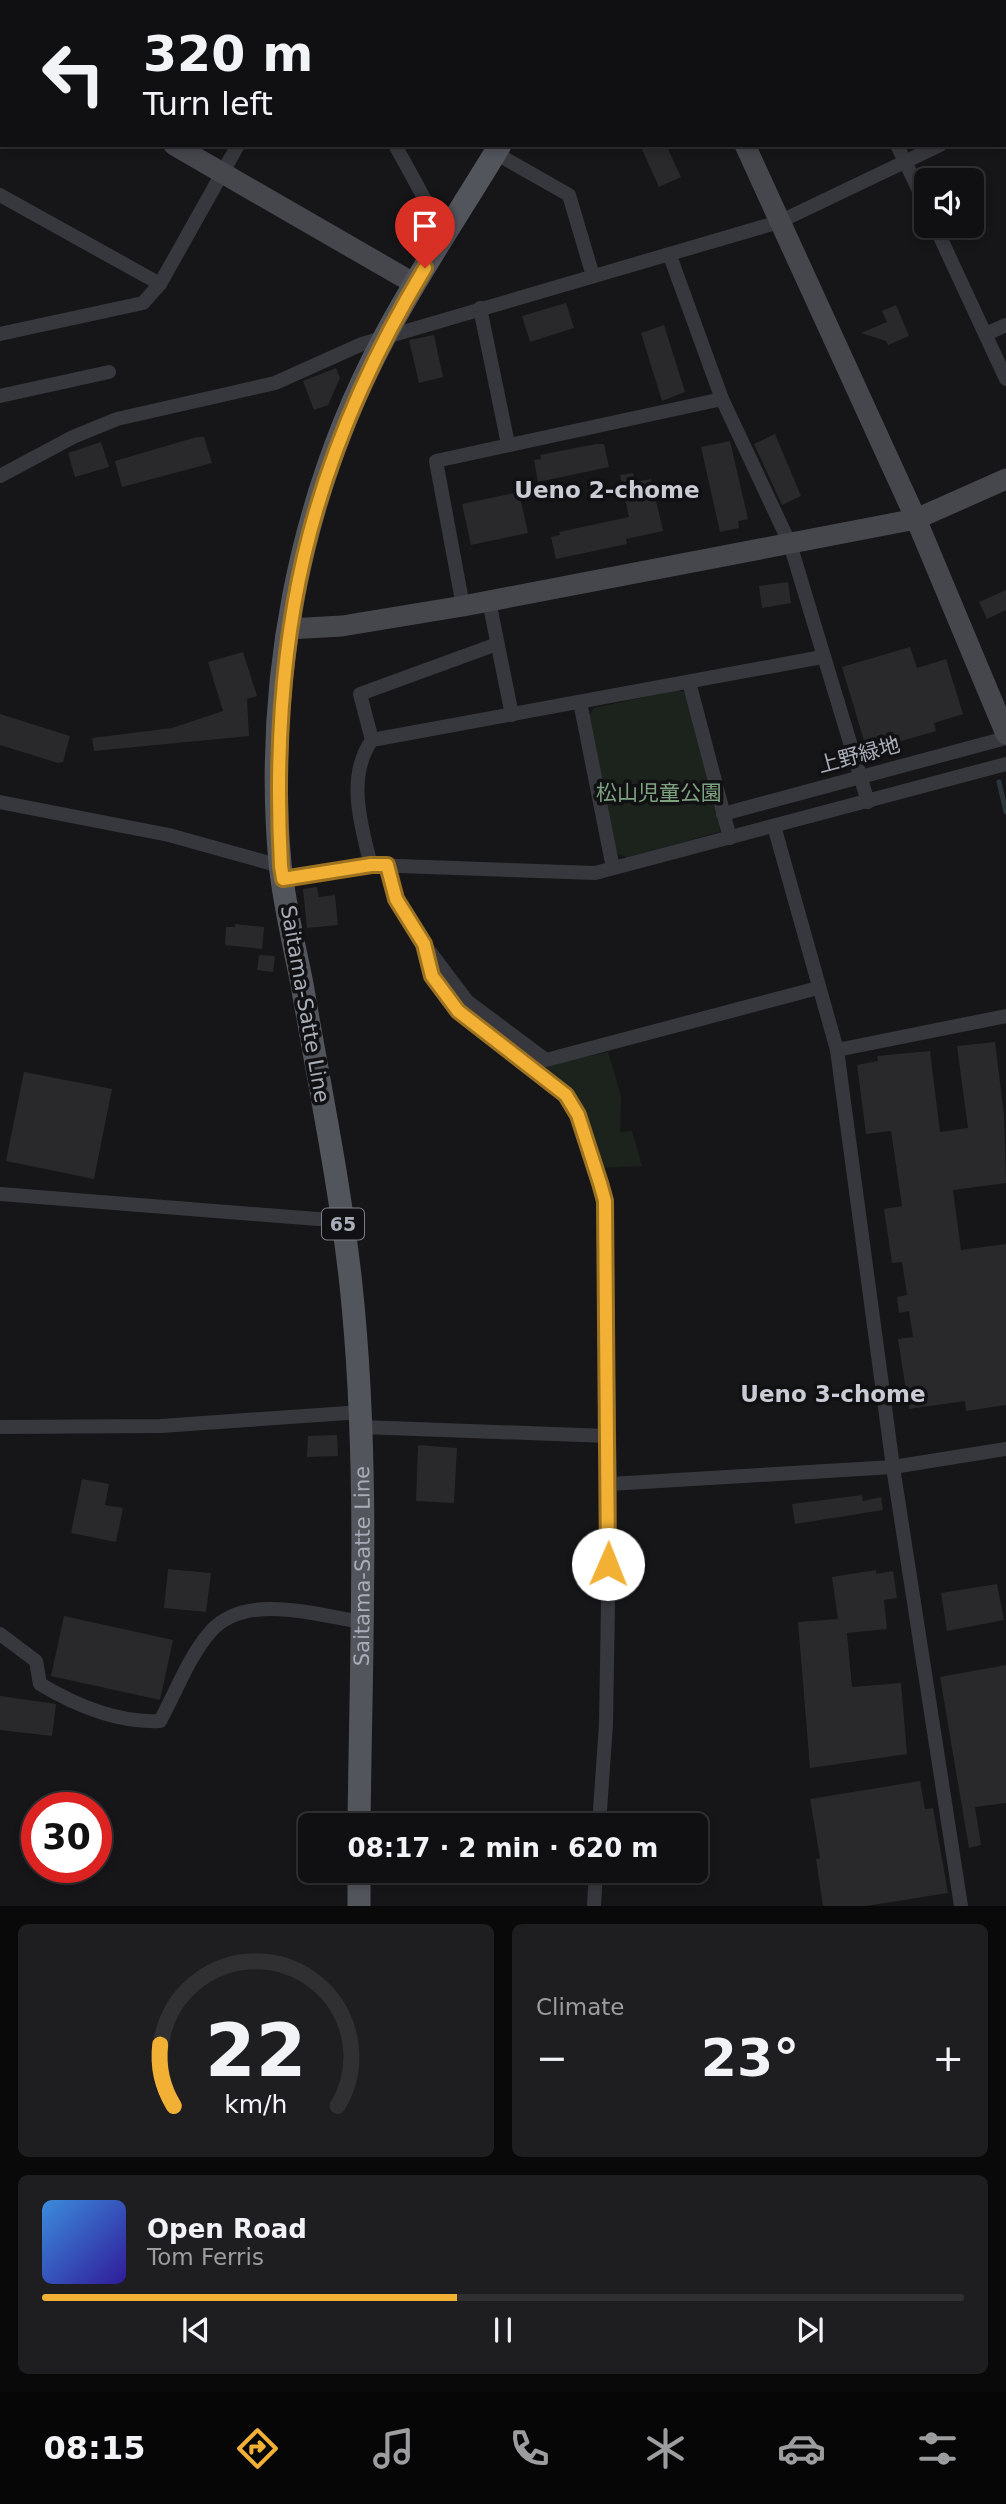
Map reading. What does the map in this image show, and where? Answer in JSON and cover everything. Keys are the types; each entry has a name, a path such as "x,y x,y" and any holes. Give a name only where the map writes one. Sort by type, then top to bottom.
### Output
{"main road":[{"name":"Saitama-Satte Line","path":"359,1813 362,1420 342,1221 282,873 277,747 288,629 316,505 344,425 383,339 497,149"},
{"path":"359,1883 359,1906"}],"street":[{"path":"178,147 415,284"},
{"path":"0,334 143,303 160,284 237,147"},
{"path":"396,147 445,236"},
{"path":"746,147 916,519 1006,736"},
{"path":"898,147 914,180"},
{"path":"0,475 73,437 117,419 275,383 362,344 779,222 936,147"},
{"path":"497,149 569,195 593,276"},
{"path":"0,195 160,284"},
{"path":"942,238 1006,379"},
{"path":"670,256 722,399 790,544 868,802"},
{"path":"480,309 508,444"},
{"path":"986,334 1006,326"},
{"path":"0,396 109,372"},
{"path":"463,606 436,461 722,399"},
{"path":"288,629 342,626 463,606 916,519 1006,478"},
{"path":"489,601 512,715"},
{"path":"372,740 360,694 497,644"},
{"path":"371,865 357,809 357,793 366,748 372,740 822,657"},
{"path":"689,682 730,838"},
{"path":"580,702 613,868"},
{"name":"上野緑地","path":"723,814 1006,736"},
{"path":"0,802 169,835 282,873 371,865 595,873 1006,764"},
{"path":"774,826 837,1050 893,1467 961,1906"},
{"path":"387,865 396,899 424,944 467,1001 546,1060 818,988"},
{"path":"424,944 432,976 458,1011 566,1095 578,1115 605,1201 610,1484 606,1724 600,1813"},
{"path":"837,1050 1006,1016"},
{"path":"0,1194 342,1221"},
{"path":"0,1427 161,1426 362,1420 608,1436"},
{"path":"610,1484 893,1467 1006,1449"},
{"path":"0,1634 36,1661 40,1684 74,1704 143,1722 160,1721 202,1643 213,1629 244,1611 281,1610 361,1622"},
{"path":"594,1906 595,1883"}],"green space":[{"name":"松山児童公園","path":"677,690 686,693 721,823 719,832 628,857 617,854 589,715 594,708"},
{"path":"608,1052 621,1096 620,1132 632,1131 642,1166 602,1168 588,1121 575,1092 543,1066"}],"building":[{"path":"641,147 667,147 681,177 659,187"},
{"path":"566,303 574,328 530,342 522,316"},
{"path":"896,305 909,336 888,345 886,341 861,333 887,322 882,311"},
{"path":"664,325 685,392 662,401 641,333"},
{"path":"434,335 443,377 419,383 409,340"},
{"path":"336,368 340,378 328,405 314,410 303,381"},
{"path":"775,434 801,496 782,505 754,444"},
{"path":"204,437 212,463 122,487 115,461"},
{"path":"730,441 748,519 738,521 739,528 720,532 701,447"},
{"path":"101,442 109,467 75,477 68,453"},
{"path":"604,444 609,467 538,482 534,460 541,459 540,455"},
{"path":"633,473 635,482 651,479 663,531 626,539 627,544 556,559 551,537 560,535 559,532 629,517 620,475"},
{"path":"519,492 528,533 471,545 462,504"},
{"path":"788,582 791,603 762,608 759,586"},
{"path":"1006,590 1006,610 987,619 979,602"},
{"path":"910,647 917,668 946,659 963,714 934,723 936,731 867,751 842,667"},
{"path":"243,652 257,696 247,699 249,736 94,751 92,738 172,728 223,711 208,662"},
{"path":"0,714 70,736 63,762 58,763 0,745"},
{"path":"317,887 319,897 335,895 338,925 307,928 303,889"},
{"path":"235,924 264,927 262,949 225,945 226,927 235,927"},
{"path":"259,955 275,956 273,972 257,970"},
{"path":"995,1042 1004,1115 1006,1183 953,1190 961,1250 1006,1244 1006,1405 966,1411 965,1401 909,1409 898,1339 913,1337 909,1311 899,1313 897,1297 907,1295 902,1262 892,1263 884,1209 902,1206 891,1131 866,1134 857,1065 878,1061 877,1056 930,1051 940,1132 968,1128 957,1046"},
{"path":"24,1072 112,1089 94,1179 6,1161"},
{"path":"337,1435 338,1456 307,1457 308,1436"},
{"path":"418,1445 457,1448 454,1503 416,1501"},
{"path":"82,1479 109,1484 105,1505 123,1508 116,1542 71,1533"},
{"path":"862,1495 863,1501 881,1497 883,1510 795,1524 792,1504"},
{"path":"168,1569 211,1573 206,1612 164,1608"},
{"path":"876,1570 876,1574 893,1571 897,1598 884,1600 887,1629 847,1633 852,1687 901,1683 907,1754 810,1768 798,1622 838,1619 832,1577"},
{"path":"997,1584 1004,1620 947,1631 941,1593"},
{"path":"64,1616 173,1640 160,1700 51,1676"},
{"path":"1006,1665 1006,1803 975,1807 981,1845 969,1848 940,1677"},
{"path":"0,1696 56,1704 52,1736 0,1730"},
{"path":"920,1781 925,1809 933,1808 948,1893 866,1906 823,1906 816,1859 820,1858 810,1799"}],"waterway":[{"path":"999,782 1006,812"}],"district":[{"name":"Ueno 2-chome","path":"607,490"},
{"name":"Ueno 3-chome","path":"833,1394"}],"route":[{"path":"425,268 383,339 361,384 331,460 304,546 288,629 281,685 277,747 281,866 283,879 371,865 387,865 396,899 424,944 432,976 458,1011 566,1095 578,1115 605,1201 610,1484 608,1564"}]}
